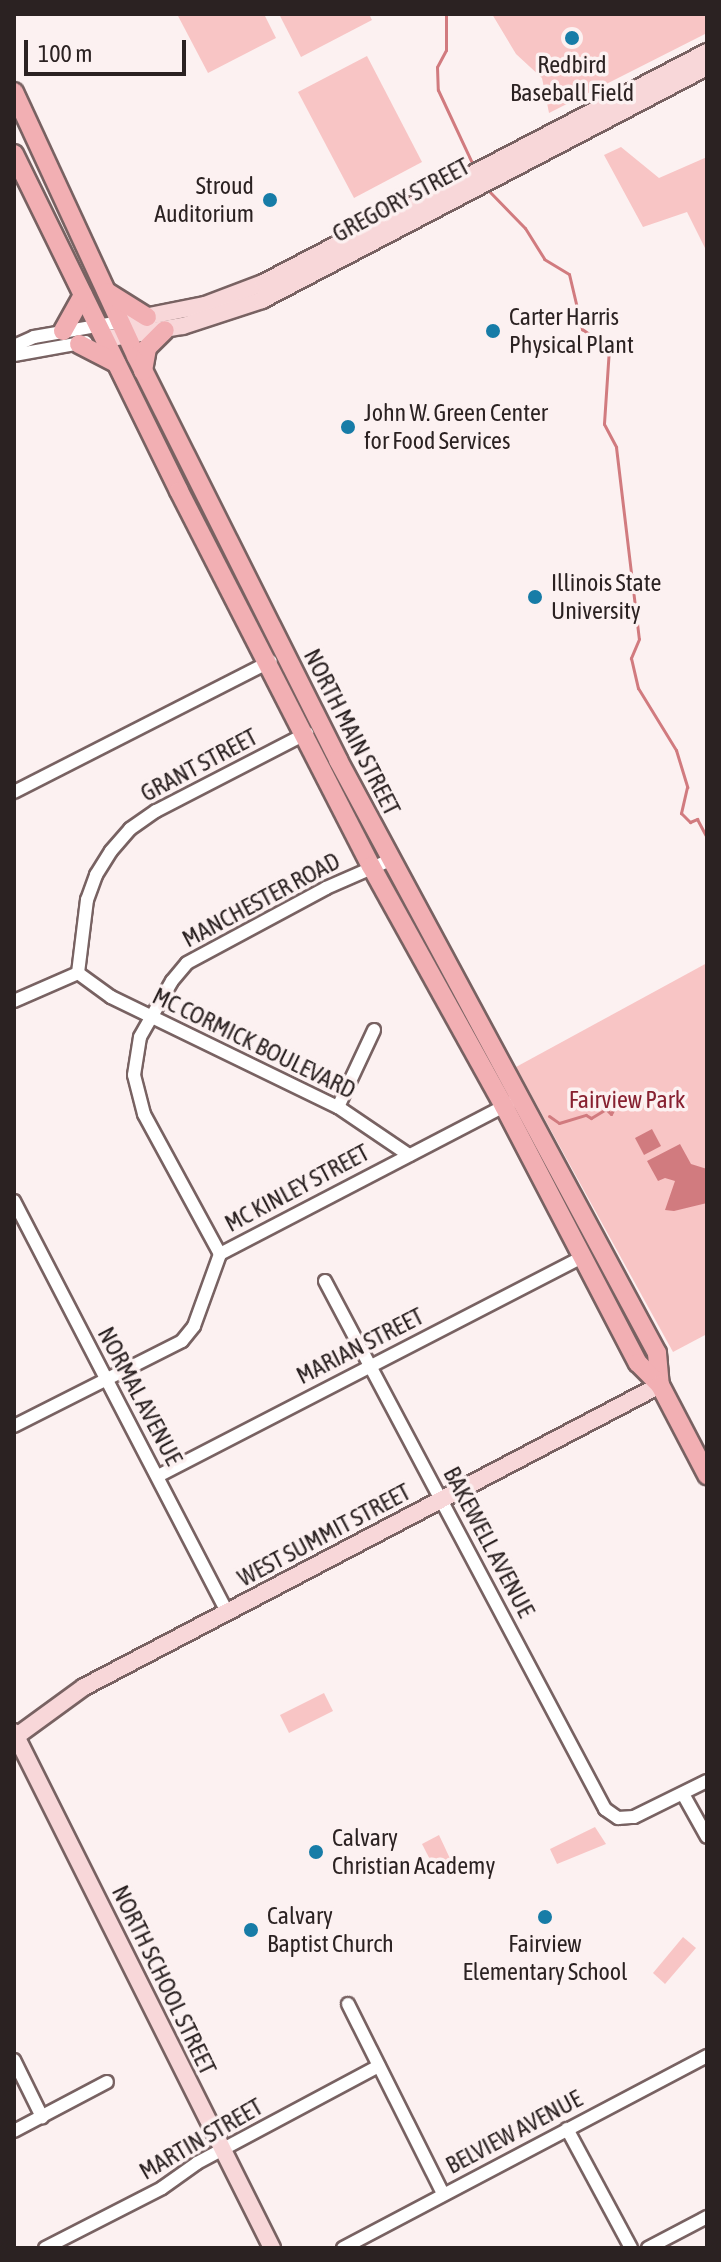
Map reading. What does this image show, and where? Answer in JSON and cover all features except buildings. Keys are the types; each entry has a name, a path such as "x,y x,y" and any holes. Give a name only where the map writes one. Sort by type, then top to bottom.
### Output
{"main road":[{"name":"GREGORY STREET","path":"123,329 147,317 205,305 271,279 707,52"},
{"name":"GREGORY STREET","path":"101,332 165,330 211,319 262,300 707,67"},
{"name":"NORTH MAIN STREET","path":"14,92 143,371 321,726 390,860 529,1110 657,1353 660,1385"},
{"name":"NORTH MAIN STREET","path":"14,154 266,664 371,866 508,1104 582,1257 638,1363 660,1385 707,1475"},
{"path":"105,291 147,317"},
{"path":"63,331 83,295"},
{"path":"143,371 147,348 165,330"},
{"path":"79,344 116,363"},
{"name":"WEST SUMMIT STREET","path":"15,1735 84,1687 660,1385"},
{"name":"NORTH SCHOOL STREET","path":"15,1735 272,2248"}],"street":[{"path":"14,346 34,337 63,331 101,332"},
{"path":"14,355 79,344 101,332"},
{"path":"14,792 285,654"},
{"name":"GRANT STREET","path":"78,973 87,900 96,875 130,829 156,811 321,726"},
{"name":"MANCHESTER ROAD","path":"220,1254 152,1132 140,1103 134,1057 151,1017 172,981 202,953 371,866 390,860"},
{"path":"14,1001 78,973"},
{"name":"MC CORMICK BOULEVARD","path":"78,973 111,997 338,1107 409,1155"},
{"path":"338,1107 374,1030"},
{"name":"MC KINLEY STREET","path":"14,1426 182,1341 194,1326 220,1254 508,1104"},
{"name":"NORMAL AVENUE","path":"14,1201 227,1612"},
{"name":"MARIAN STREET","path":"158,1476 582,1257"},
{"name":"BAKEWELL AVENUE","path":"325,1281 605,1809 618,1818 634,1817 683,1794"},
{"path":"707,1781 683,1794 707,1837"},
{"path":"348,2004 443,2194"},
{"name":"BELVIEW AVENUE","path":"343,2248 707,2056"},
{"path":"14,2060 42,2117"},
{"name":"MARTIN STREET","path":"45,2248 162,2188 222,2150 379,2066"},
{"path":"14,2131 107,2082"},
{"path":"567,2129 631,2248"},
{"path":"648,2248 707,2217"}],"green space":[{"path":"177,14 264,14 276,38 208,73"},
{"path":"279,14 369,14 372,20 301,57"},
{"path":"492,14 707,14 707,33 549,113 542,78 516,54"},
{"path":"367,56 422,162 354,198 298,92"},
{"path":"621,147 659,178 707,157 707,252 687,212 643,227 604,155"},
{"name":"Fairview Park","path":"707,963 707,1334 673,1352 516,1067"},
{"path":"324,1693 333,1711 289,1733 280,1715"},
{"path":"595,1827 606,1844 557,1864 550,1849"},
{"path":"439,1835 453,1865 437,1873 422,1844"},
{"path":"683,1937 696,1948 665,1984 653,1973"}],"shaded area":[{"path":"652,1129 661,1146 644,1155 635,1138"},
{"path":"680,1144 691,1164 707,1169 707,1203 674,1211 665,1210 675,1181 665,1178 658,1181 647,1161"}],"waterway":[{"path":"446,14 446,50 437,67 438,90 473,165"},
{"path":"488,190 525,228 544,259 569,274 582,329 609,348 604,424 616,447 639,639 631,658 638,688 676,750 687,787 681,813 690,822 697,819 707,838"},
{"path":"549,1116 559,1123 586,1115 591,1118 606,1109 611,1114 615,1106 621,1104"}],"place":[{"name":"Redbird Baseball Field","path":"572,38"},
{"name":"Stroud Auditorium","path":"270,200"},
{"name":"Carter Harris Physical Plant","path":"493,331"},
{"name":"John W. Green Center for Food Services","path":"348,427"},
{"name":"Illinois State University","path":"535,597"},
{"name":"Calvary Christian Academy","path":"316,1852"},
{"name":"Fairview Elementary School","path":"545,1917"},
{"name":"Calvary Baptist Church","path":"251,1930"}]}
